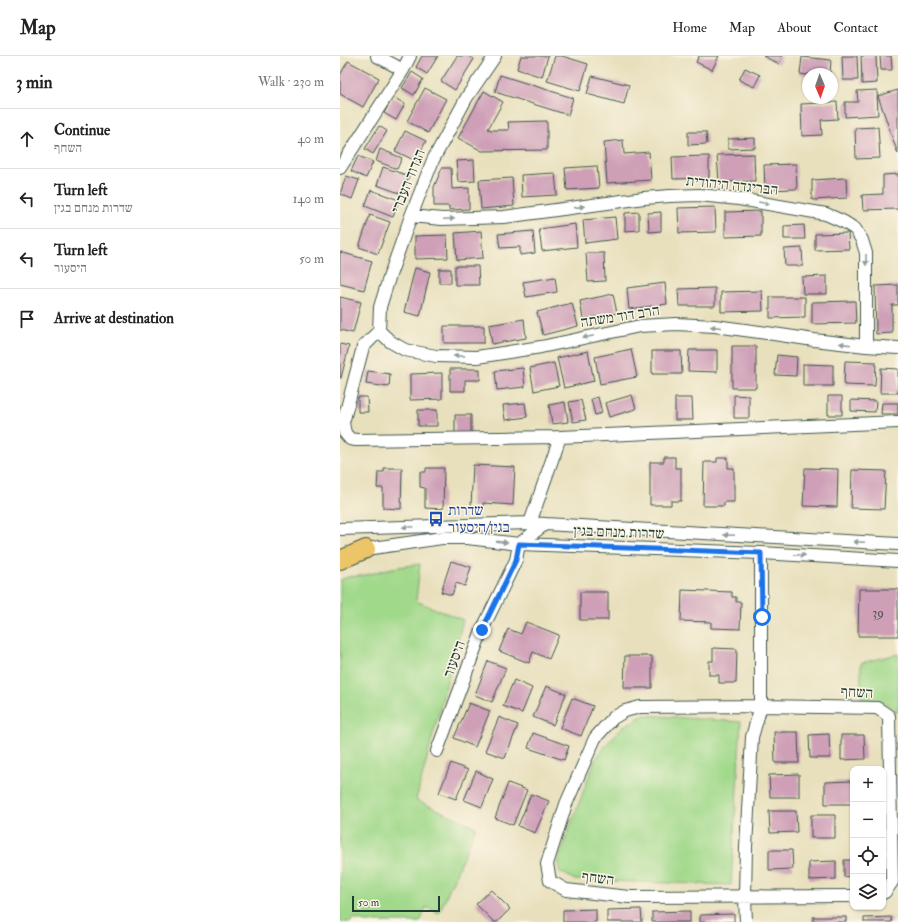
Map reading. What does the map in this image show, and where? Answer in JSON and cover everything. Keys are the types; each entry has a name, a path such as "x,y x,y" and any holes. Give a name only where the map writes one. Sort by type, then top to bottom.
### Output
{"highway":[{"path":"340,560 366,549"}],"street":[{"path":"377,56 403,70"},
{"path":"340,168 403,70 410,56"},
{"name":"הגדוד העברי","path":"379,331 380,307 389,278 433,160 467,97 495,56"},
{"name":"הבריגדה היהודית","path":"411,216 442,219 504,217 644,198 699,195 739,199 826,214 855,229 862,240 866,253 866,346"},
{"name":"הרב דוד משתה","path":"379,331 391,342 406,350 436,356 477,357 541,347 640,326 676,324 715,326 814,340 898,348"},
{"path":"379,331 363,347 343,423 345,433 350,439 560,437 898,422"},
{"path":"530,523 560,437"},
{"name":"שדרות מנחם בגין","path":"340,529 530,523 898,544"},
{"path":"519,544 545,524"},
{"name":"שדרות מנחם בגין","path":"340,551 366,549 442,538 467,538 519,544 761,553 898,561"},
{"name":"היסעור","path":"437,751 482,630 516,560 519,544"},
{"path":"746,922 746,847 752,737 761,706 761,553"},
{"name":"השחף","path":"850,896 629,898 566,890 550,881 547,864 566,804 595,738 613,718 625,711 640,708 761,706 877,708 889,716 892,882 886,891"}],"green space":[{"path":"420,564 416,601 463,620 416,800 476,827 439,913 426,907 420,922 366,922 352,918 351,922 340,922 340,580 392,568"},
{"path":"898,654 898,713 886,704 861,699 861,663"},
{"path":"644,715 741,722 731,885 575,880 559,871 559,857 595,760 622,727"}],"building":[{"path":"422,56 438,56 427,74 416,67"},
{"path":"457,56 468,56 474,59 455,90 441,81"},
{"path":"521,56 548,56 542,77 517,69"},
{"path":"555,56 562,56 588,64 580,91 547,81"},
{"path":"699,56 719,56 712,70 696,62"},
{"path":"763,56 782,56 779,64"},
{"path":"842,56 857,56 858,80 843,80"},
{"path":"861,56 876,56 877,83 862,84"},
{"path":"880,56 891,56 892,70 881,70"},
{"path":"802,57 831,60 830,68 802,68 802,74 800,74"},
{"path":"348,61 379,78 363,107 340,94 340,75"},
{"path":"745,68 760,75 754,87 739,80"},
{"path":"412,72 423,79 414,95 402,88"},
{"path":"500,75 573,98 568,115 495,92"},
{"path":"592,76 629,85 624,104 587,94"},
{"path":"425,88 446,99 428,133 407,121"},
{"path":"877,90 878,115 845,117 845,102 858,102 857,91"},
{"path":"898,90 898,154 878,96"},
{"path":"484,91 503,102 488,129 509,130 508,122 547,121 547,150 482,151 458,138"},
{"path":"393,97 405,104 396,120 384,113"},
{"path":"801,104 837,104 838,119 821,120 822,135 802,136"},
{"path":"379,126 387,131 373,154 365,149"},
{"path":"878,127 880,158 856,159 855,128"},
{"path":"405,131 426,141 416,161 395,151"},
{"path":"688,132 706,132 707,144 688,145"},
{"path":"755,138 755,148 728,149 728,139"},
{"path":"623,140 624,154 649,152 651,180 607,183 604,142"},
{"path":"380,149 402,158 397,169 376,161"},
{"path":"754,154 755,181 719,182 717,155"},
{"path":"358,156 373,162 366,178 351,171"},
{"path":"709,156 709,178 673,179 672,157"},
{"path":"474,160 475,181 458,182 456,161"},
{"path":"796,164 797,189 765,190 764,165"},
{"path":"597,166 599,188 567,190 565,168"},
{"path":"383,167 409,176 402,194 377,185"},
{"path":"442,168 451,168 452,189 469,188 469,209 449,210 449,206 434,206 434,187"},
{"path":"555,173 557,195 522,197 521,175"},
{"path":"898,174 898,209 863,210 862,195 883,194 883,175"},
{"path":"346,176 359,180 352,199 340,194"},
{"path":"512,178 514,206 481,209 479,180"},
{"path":"846,178 847,198 812,200 812,180"},
{"path":"371,190 399,200 393,217 365,206"},
{"path":"715,207 716,232 679,233 678,208"},
{"path":"761,211 761,236 725,237 725,212"},
{"path":"639,212 639,230 625,231 625,213"},
{"path":"661,212 661,231 649,232 648,213"},
{"path":"370,215 390,222 378,254 359,247"},
{"path":"615,217 617,239 585,243 583,220"},
{"path":"575,224 577,247 542,251 539,229"},
{"path":"804,225 805,239 784,239 784,226"},
{"path":"481,231 483,258 457,260 455,233"},
{"path":"533,231 535,253 520,255 520,247 500,248 498,234"},
{"path":"848,233 849,249 815,250 815,234"},
{"path":"447,235 448,258 415,259 415,236"},
{"path":"802,248 803,266 785,266 784,249"},
{"path":"340,252 372,261 364,290 340,284"},
{"path":"586,253 604,253 605,281 588,282"},
{"path":"455,266 478,266 479,285 455,285"},
{"path":"415,268 430,272 420,316 404,312"},
{"path":"439,269 451,269 451,283 439,283"},
{"path":"827,276 827,294 803,294 802,277"},
{"path":"555,277 557,292 526,297 523,282"},
{"path":"665,283 667,304 629,309 627,288"},
{"path":"898,285 898,305 892,305 892,333 876,334 875,286"},
{"path":"715,288 715,306 679,306 678,289"},
{"path":"762,291 763,311 721,312 721,292"},
{"path":"613,294 617,313 583,319 580,301"},
{"path":"340,297 361,302 353,333 340,330"},
{"path":"770,297 805,297 805,317 770,318"},
{"path":"855,301 856,323 812,324 812,302"},
{"path":"572,303 578,326 543,335 537,312"},
{"path":"524,319 526,338 492,344 489,325"},
{"path":"444,326 484,326 484,343 444,343"},
{"path":"340,344 349,346 341,378 340,378"},
{"path":"732,346 756,346 756,388 732,388"},
{"path":"631,349 637,377 600,384 595,357"},
{"path":"689,350 717,350 717,372 688,371"},
{"path":"588,351 594,381 564,388 557,358"},
{"path":"652,351 681,351 682,374 652,374"},
{"path":"777,355 797,357 796,376 775,375"},
{"path":"845,361 876,362 875,386 844,385"},
{"path":"554,363 559,386 534,391 530,368"},
{"path":"803,364 833,365 833,386 803,386"},
{"path":"523,368 525,387 497,390 495,371"},
{"path":"881,368 898,369 898,393 880,393"},
{"path":"450,369 480,369 480,380 465,380 465,391 450,391"},
{"path":"368,371 390,374 389,387 366,384"},
{"path":"442,373 442,399 410,400 410,374"},
{"path":"632,395 636,409 609,417 605,403"},
{"path":"734,395 749,396 749,418 734,418"},
{"path":"828,396 842,396 842,415 828,415"},
{"path":"358,397 367,397 368,412 358,412"},
{"path":"598,397 602,413 595,415 591,399"},
{"path":"675,398 692,398 693,420 675,420"},
{"path":"581,400 586,420 573,422 569,402"},
{"path":"851,400 876,401 875,412 851,411"},
{"path":"565,402 568,422 552,424 549,405"},
{"path":"525,403 527,417 505,420 503,405"},
{"path":"882,403 898,403 898,414 881,414"},
{"path":"418,410 437,410 437,426 418,426"},
{"path":"455,415 471,415 471,433 455,434"},
{"path":"664,457 675,457 675,468 681,468 681,501 671,501 671,505 650,505 650,462 664,462"},
{"path":"717,458 728,458 728,468 734,468 734,502 724,502 724,506 703,506 704,462 717,462"},
{"path":"473,465 515,467 513,505 483,503 483,508 471,507"},
{"path":"384,468 402,468 401,509 383,508 383,488 377,488 378,472 384,472"},
{"path":"426,468 444,468 443,509 425,508 425,488 420,487 420,472 426,472"},
{"path":"805,468 838,469 837,507 803,506"},
{"path":"852,470 886,471 884,509 851,508"},
{"path":"451,561 471,567 465,586 456,583 452,595 441,592"},
{"path":"859,589 898,589 898,636 858,636"},
{"path":"682,590 732,592 732,597 736,597 736,602 741,602 740,629 711,628 711,622 681,621"},
{"path":"580,592 608,592 608,620 580,620"},
{"path":"526,622 559,635 549,659 533,652 529,663 499,651 508,629 521,634"},
{"path":"713,648 737,649 736,683 719,683 719,675 709,675 709,661 713,661"},
{"path":"625,656 652,656 652,688 624,688"},
{"path":"488,661 506,668 492,702 475,695"},
{"path":"514,680 532,688 522,713 503,706"},
{"path":"546,686 566,694 553,725 533,717"},
{"path":"572,698 593,706 581,736 560,728"},
{"path":"469,703 490,711 475,747 454,738"},
{"path":"499,717 518,725 505,758 485,751"},
{"path":"774,732 798,732 799,763 775,763"},
{"path":"533,733 569,746 564,760 528,748"},
{"path":"829,734 830,758 810,758 809,735"},
{"path":"841,735 864,735 865,759 841,760"},
{"path":"451,763 468,770 456,799 439,793"},
{"path":"476,771 493,779 482,807 464,800"},
{"path":"799,774 799,797 770,797 769,775"},
{"path":"850,781 850,804 825,804 825,782"},
{"path":"508,783 527,790 513,825 495,818"},
{"path":"531,794 549,801 535,833 518,826"},
{"path":"769,811 796,811 797,832 770,833"},
{"path":"811,815 835,815 835,838 811,838"},
{"path":"769,850 792,850 793,869 769,870"},
{"path":"844,860 850,860 850,876 844,877"},
{"path":"836,861 836,879 809,880 809,862"},
{"path":"491,890 510,909 497,922 494,922 476,904"},
{"path":"596,909 596,922 563,922 563,910"},
{"path":"641,909 642,922 607,922 607,910"},
{"path":"690,911 690,922 652,922 652,912"},
{"path":"734,914 734,922 700,922 700,915"},
{"path":"813,917 846,917 846,922 813,922"},
{"path":"891,917 892,922 864,922 864,918"}],"place":[{"name":"שדרות בגין/היסעור","path":"436,519"}],"route":[{"path":"482,630 516,560 519,544 761,553 762,617"}]}
